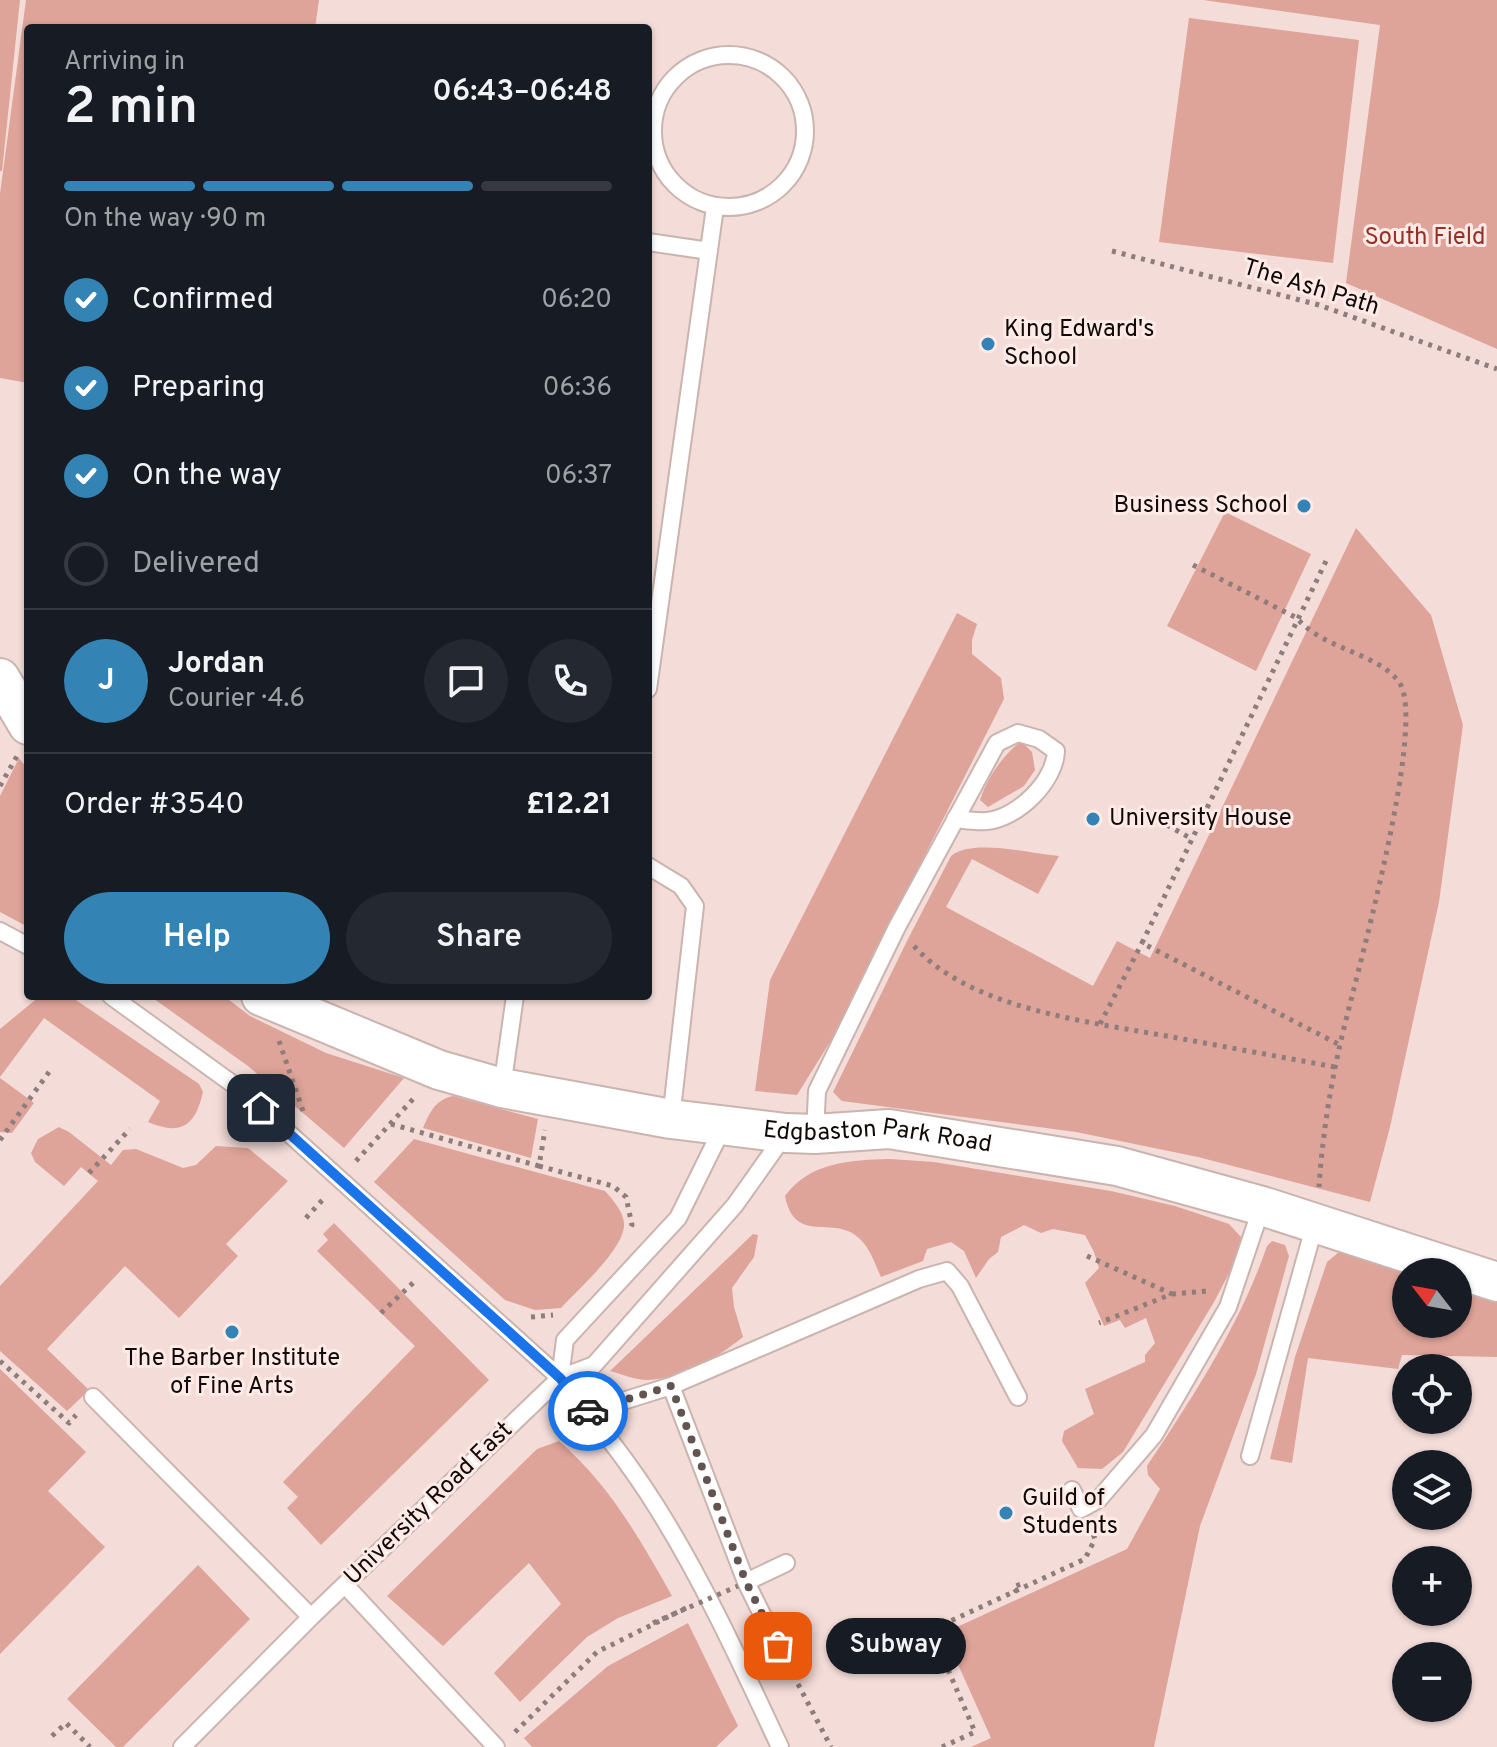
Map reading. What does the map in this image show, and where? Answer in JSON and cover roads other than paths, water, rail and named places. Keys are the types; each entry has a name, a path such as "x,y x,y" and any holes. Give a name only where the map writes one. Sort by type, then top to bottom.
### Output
{"street":[{"path":"0,678 24,718"},
{"name":"Edgbaston Park Road","path":"270,1000 439,1070 502,1088 671,1119 801,1134 889,1129 1117,1166 1262,1206 1497,1282"}],"lane":[{"path":"724,54 750,57 773,68 791,86 803,109 806,135 800,161 786,182 766,199 741,207 715,207 692,199 673,184 659,164 652,141 654,116 662,94 677,74 699,60 724,54"},
{"path":"652,660 715,207"},
{"path":"652,243 709,251"},
{"path":"560,1378 594,1365 801,1134 817,1091 897,927 955,819 997,743 1018,733 1039,739 1056,751 1055,767 1028,803 989,821 955,819"},
{"path":"652,868 681,886 695,906 671,1119"},
{"path":"0,931 24,944"},
{"path":"117,1000 241,1090 560,1378 656,1506 738,1657 780,1747"},
{"path":"502,1088 514,1000"},
{"path":"560,1378 565,1340 678,1218 723,1125"},
{"path":"1072,1490 1081,1509 1099,1499 1154,1435 1228,1307 1262,1206"},
{"path":"1250,1456 1315,1224"},
{"path":"588,1412 671,1386 919,1279 947,1271 960,1286 1018,1397"},
{"name":"University Road East","path":"182,1747 311,1617 560,1378"},
{"path":"671,1386 742,1584 786,1663"},
{"path":"93,1397 311,1617"},
{"path":"742,1584 786,1563"},
{"path":"345,1585 496,1747"}],"place":[{"name":"King Edward's School","path":"988,344"},
{"name":"Business School","path":"1304,506"},
{"name":"University House","path":"1093,819"},
{"name":"The Barber Institute of Fine Arts","path":"232,1332"},
{"name":"Guild of Students","path":"1006,1513"},
{"name":"Subway","path":"778,1646"}],"park label":[{"name":"South Field","path":"1425,238"}]}
